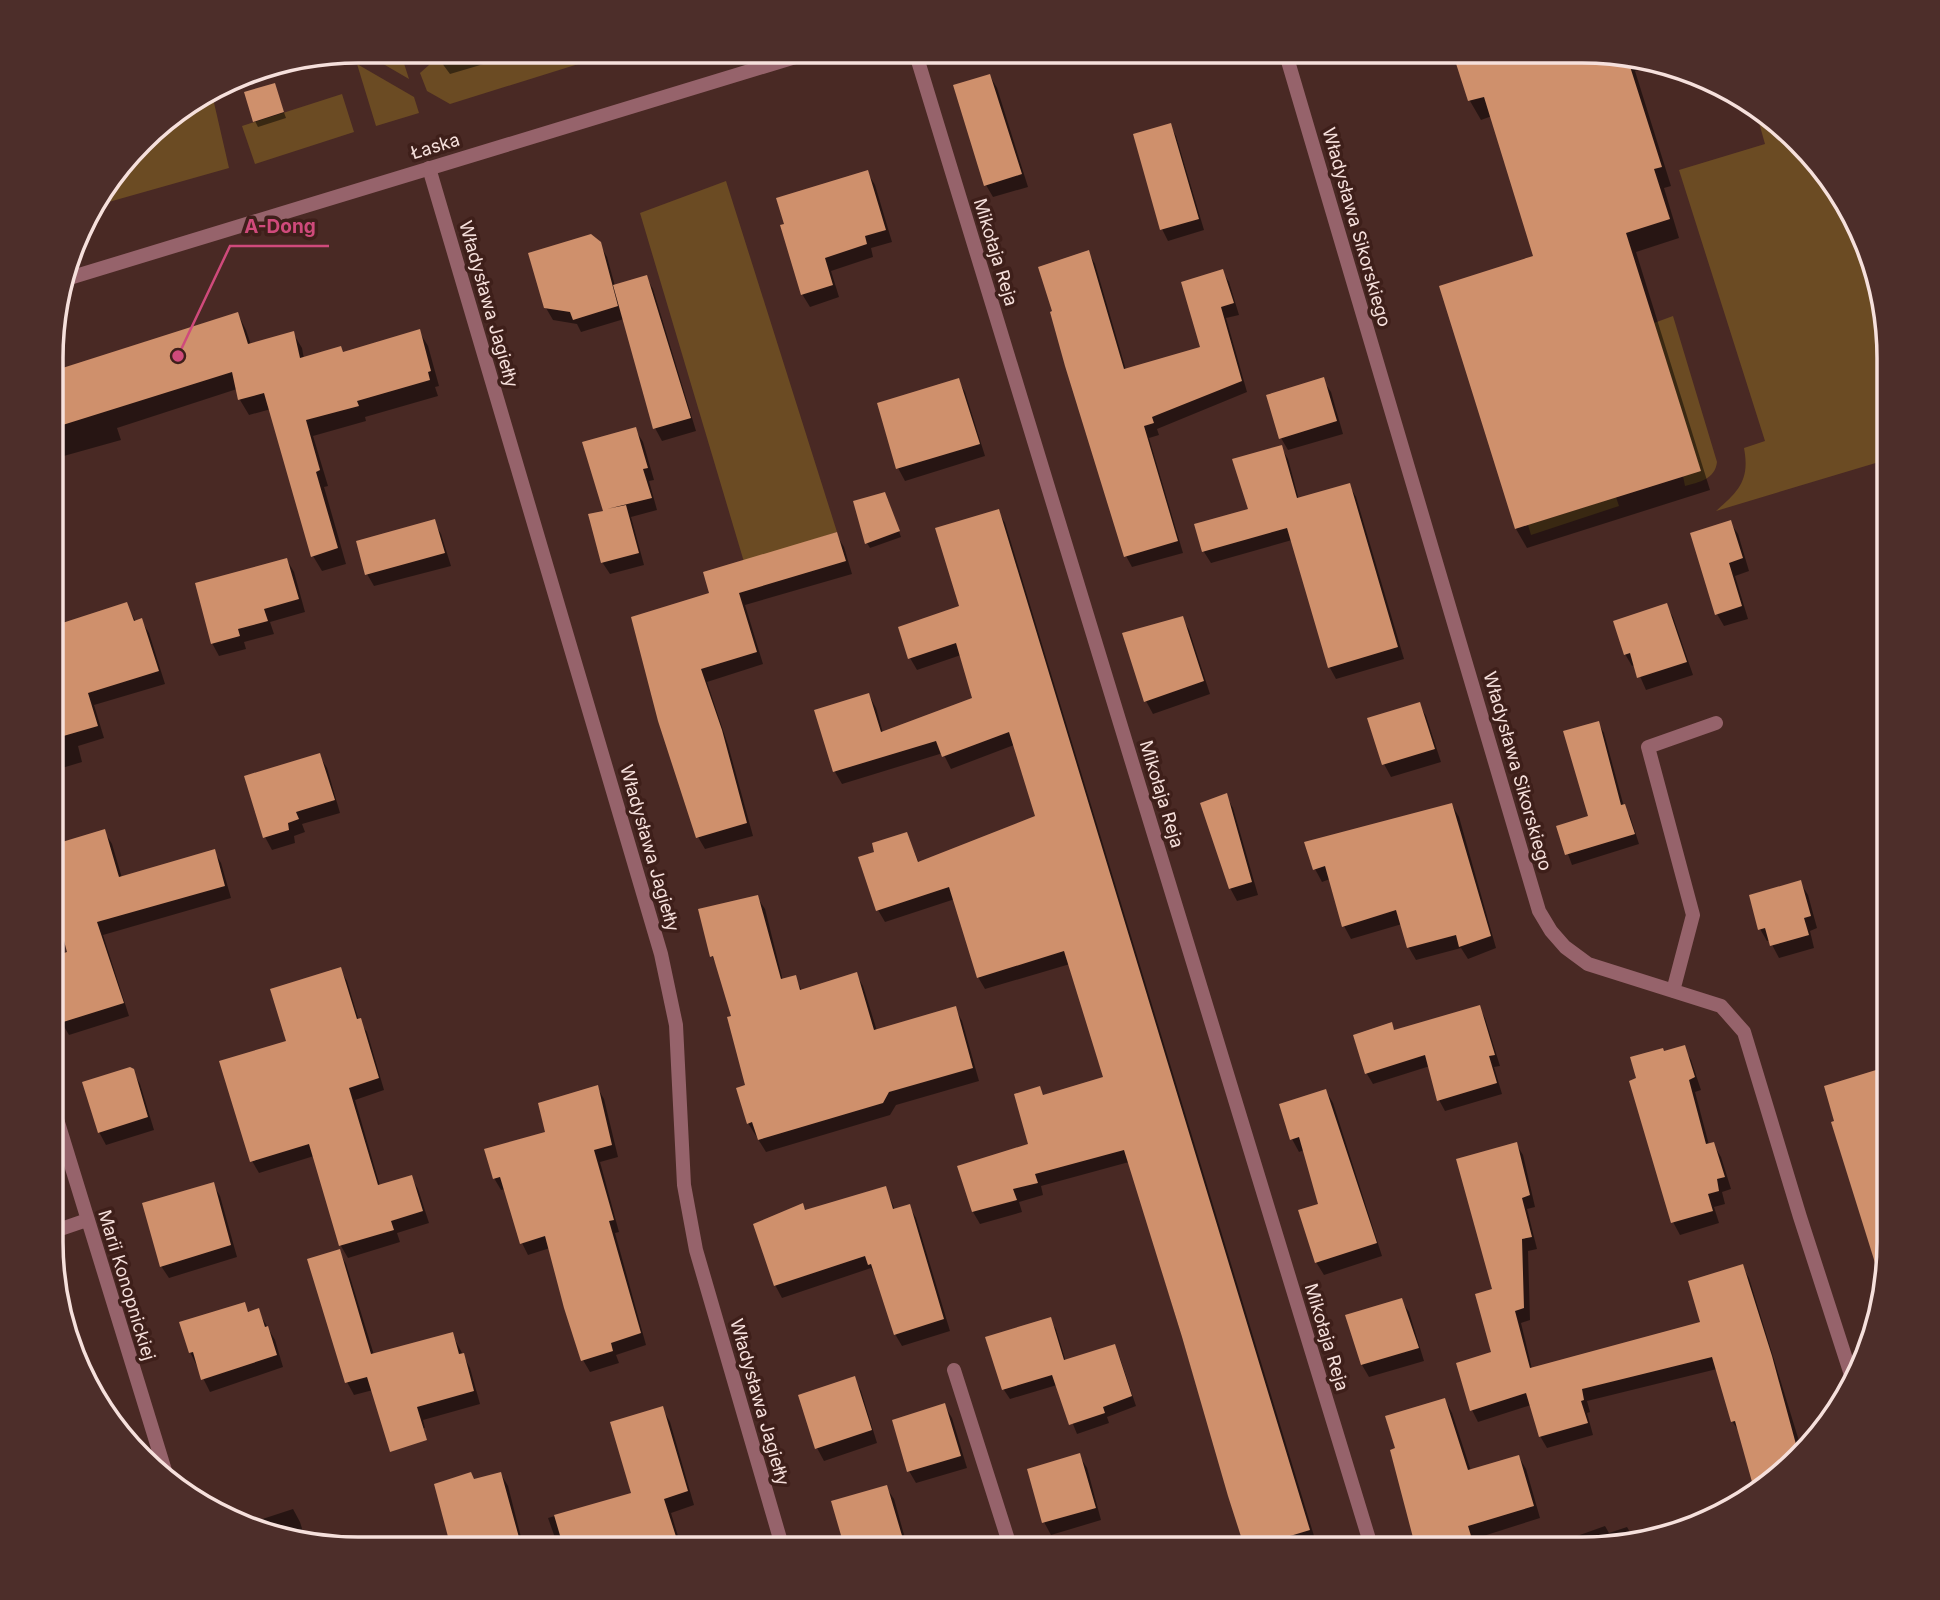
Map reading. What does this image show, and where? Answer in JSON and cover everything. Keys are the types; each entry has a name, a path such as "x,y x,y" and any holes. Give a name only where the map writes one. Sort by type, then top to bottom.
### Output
{"street":[{"name":"Łaska","path":"75,276 775,63"},
{"name":"Mikołaja Reja","path":"919,63 1368,1537"},
{"name":"Władysława Sikorskiego","path":"1289,63 1539,911 1565,947 1588,964 1721,1006 1744,1032 1848,1370"},
{"name":"Władysława Jagiełły","path":"429,168 661,954 676,1025 684,1185 696,1250 780,1537"},
{"path":"1673,991 1693,915 1648,747 1716,723"},
{"name":"Marii Konopnickiej","path":"63,1140 163,1464"},
{"path":"63,1228 87,1220"},
{"path":"954,1370 1008,1537"}],"shaded area":[{"path":"382,63 404,63 409,79"},
{"path":"431,63 582,63 450,104 427,91 420,73"},
{"path":"357,64 414,97 419,113 376,126"},
{"path":"342,94 354,132 255,164 242,126"},
{"path":"213,100 229,168 107,202 149,149 178,124"},
{"path":"1759,122 1791,149 1816,178 1838,210 1855,245 1867,282 1874,319 1877,358 1877,463 1716,511 1741,484 1745,469 1744,448 1765,441 1679,170 1765,144"},
{"path":"726,181 837,532 744,562 640,213"},
{"path":"1673,316 1717,462 1710,476 1685,486 1683,476 1700,470 1654,323"},
{"path":"1616,497 1619,506 1531,535 1528,525"}],"building":[{"path":"1456,63 1582,63 1630,67 1662,167 1654,169 1670,219 1626,233 1701,471 1515,529 1439,286 1533,256 1484,97 1468,101"},
{"path":"990,74 1022,174 984,186 953,85"},
{"path":"275,83 284,112 253,122 244,92"},
{"path":"1171,123 1199,219 1160,230 1133,134"},
{"path":"868,170 886,230 865,236 867,244 825,258 833,285 801,295 780,225 784,224 776,198"},
{"path":"591,234 601,242 618,306 573,320 570,312 544,308 528,253"},
{"path":"1089,250 1124,369 1200,347 1181,282 1223,269 1234,303 1221,307 1242,381 1152,417 1154,423 1144,426 1178,541 1124,557 1065,366 1038,267"},
{"path":"647,275 691,418 653,429 613,285"},
{"path":"238,312 248,344 294,331 300,358 341,346 343,352 420,329 431,371 428,372 430,380 357,401 359,406 306,420 320,470 316,472 338,548 311,557 264,393 238,400 232,372 63,425 63,368"},
{"path":"1324,377 1337,421 1279,439 1266,395"},
{"path":"959,378 980,444 896,469 877,403"},
{"path":"636,427 648,468 643,469 652,498 607,509 626,505 639,553 601,563 588,514 603,511 582,442"},
{"path":"1282,445 1297,498 1350,483 1398,647 1328,668 1287,528 1202,552 1194,524 1248,509 1232,459"},
{"path":"885,492 900,531 865,544 853,501"},
{"path":"999,509 1310,1530 1287,1537 1241,1537 1124,1150 1035,1174 1038,1183 1013,1189 1017,1200 972,1212 957,1166 1028,1144 1014,1094 1040,1086 1043,1095 1103,1077 1064,951 977,978 949,887 876,911 858,857 874,852 872,843 907,832 918,862 1035,816 1009,732 942,757 936,741 833,772 814,710 869,693 881,732 972,698 956,643 908,659 898,627 959,606 935,528"},
{"path":"435,519 445,553 365,575 356,541"},
{"path":"1731,520 1743,558 1729,563 1742,606 1715,615 1690,533"},
{"path":"837,532 846,561 739,593 757,652 701,669 722,730 747,823 696,838 658,721 631,617 709,593 703,572"},
{"path":"287,558 299,599 264,609 268,621 238,629 240,636 211,644 195,583"},
{"path":"127,602 134,621 142,618 159,671 88,693 98,726 63,736 63,623"},
{"path":"1667,603 1687,662 1637,678 1630,653 1624,655 1613,621"},
{"path":"1183,616 1204,681 1144,702 1122,633"},
{"path":"1420,702 1435,749 1382,765 1367,718"},
{"path":"1599,721 1621,805 1625,804 1635,834 1565,855 1556,826 1588,816 1563,731"},
{"path":"320,753 335,800 296,812 299,819 288,823 289,830 263,838 244,776"},
{"path":"1227,793 1252,882 1229,889 1200,803"},
{"path":"1452,803 1491,936 1459,947 1456,935 1407,948 1396,910 1342,927 1325,866 1313,870 1304,842"},
{"path":"105,829 119,877 215,849 225,886 97,922 124,1003 63,1022 63,953 67,952 63,937 63,842"},
{"path":"1801,880 1811,916 1804,918 1809,935 1770,946 1765,928 1758,930 1749,895"},
{"path":"758,895 781,979 796,975 800,990 857,972 874,1030 956,1006 973,1068 889,1092 883,1103 758,1140 752,1122 747,1124 736,1088 745,1085 727,1017 731,1016 713,956 710,957 698,909"},
{"path":"341,967 357,1019 361,1018 379,1078 349,1088 378,1185 412,1175 423,1211 391,1221 394,1230 339,1246 309,1144 250,1162 219,1061 286,1041 270,989"},
{"path":"1480,1005 1495,1055 1489,1056 1497,1083 1437,1101 1425,1055 1365,1074 1353,1035 1392,1022 1394,1030"},
{"path":"1685,1045 1695,1077 1689,1080 1706,1144 1714,1142 1725,1177 1717,1179 1719,1191 1708,1194 1713,1211 1671,1223 1629,1081 1636,1078 1630,1057"},
{"path":"130,1067 134,1069 148,1117 98,1133 82,1082"},
{"path":"1877,1070 1876,1265 1831,1122 1834,1121 1824,1086"},
{"path":"598,1085 612,1145 594,1150 614,1220 609,1221 641,1333 611,1343 613,1351 581,1361 545,1236 520,1244 500,1177 493,1179 484,1149 545,1132 538,1103"},
{"path":"1326,1089 1377,1243 1315,1263 1298,1210 1318,1204 1299,1137 1290,1140 1279,1104"},
{"path":"1517,1142 1530,1195 1522,1198 1532,1237 1522,1239 1524,1308 1515,1311 1530,1368 1700,1322 1688,1281 1743,1264 1796,1445 1752,1483 1735,1421 1731,1422 1712,1357 1582,1389 1584,1400 1581,1401 1588,1423 1539,1437 1526,1393 1470,1411 1456,1363 1491,1352 1475,1294 1492,1289 1456,1159"},
{"path":"214,1182 231,1245 160,1267 142,1203"},
{"path":"886,1186 893,1209 910,1204 944,1319 894,1335 871,1264 868,1265 865,1256 774,1286 753,1224 803,1203 805,1210"},
{"path":"340,1249 371,1354 453,1332 459,1354 464,1353 474,1391 417,1407 427,1440 390,1452 367,1377 345,1383 307,1259"},
{"path":"1402,1298 1419,1348 1361,1365 1345,1315"},
{"path":"245,1302 248,1312 259,1308 277,1355 201,1380 193,1352 189,1353 179,1322"},
{"path":"1051,1317 1064,1360 1115,1344 1132,1396 1103,1407 1105,1413 1069,1425 1052,1375 1002,1390 985,1337"},
{"path":"855,1376 872,1430 815,1449 798,1395"},
{"path":"1445,1398 1468,1470 1519,1455 1534,1506 1468,1526 1471,1537 1413,1537 1390,1450 1395,1448 1385,1416"},
{"path":"945,1403 961,1456 907,1472 892,1420"},
{"path":"663,1406 688,1491 664,1499 676,1537 560,1537 554,1515 631,1493 610,1422"},
{"path":"1080,1453 1096,1508 1042,1523 1027,1469"},
{"path":"471,1472 474,1479 501,1472 519,1537 448,1537 434,1484"},
{"path":"887,1485 902,1537 842,1537 831,1501"}],"place":[{"name":"A-Dong","path":"178,356"}]}
